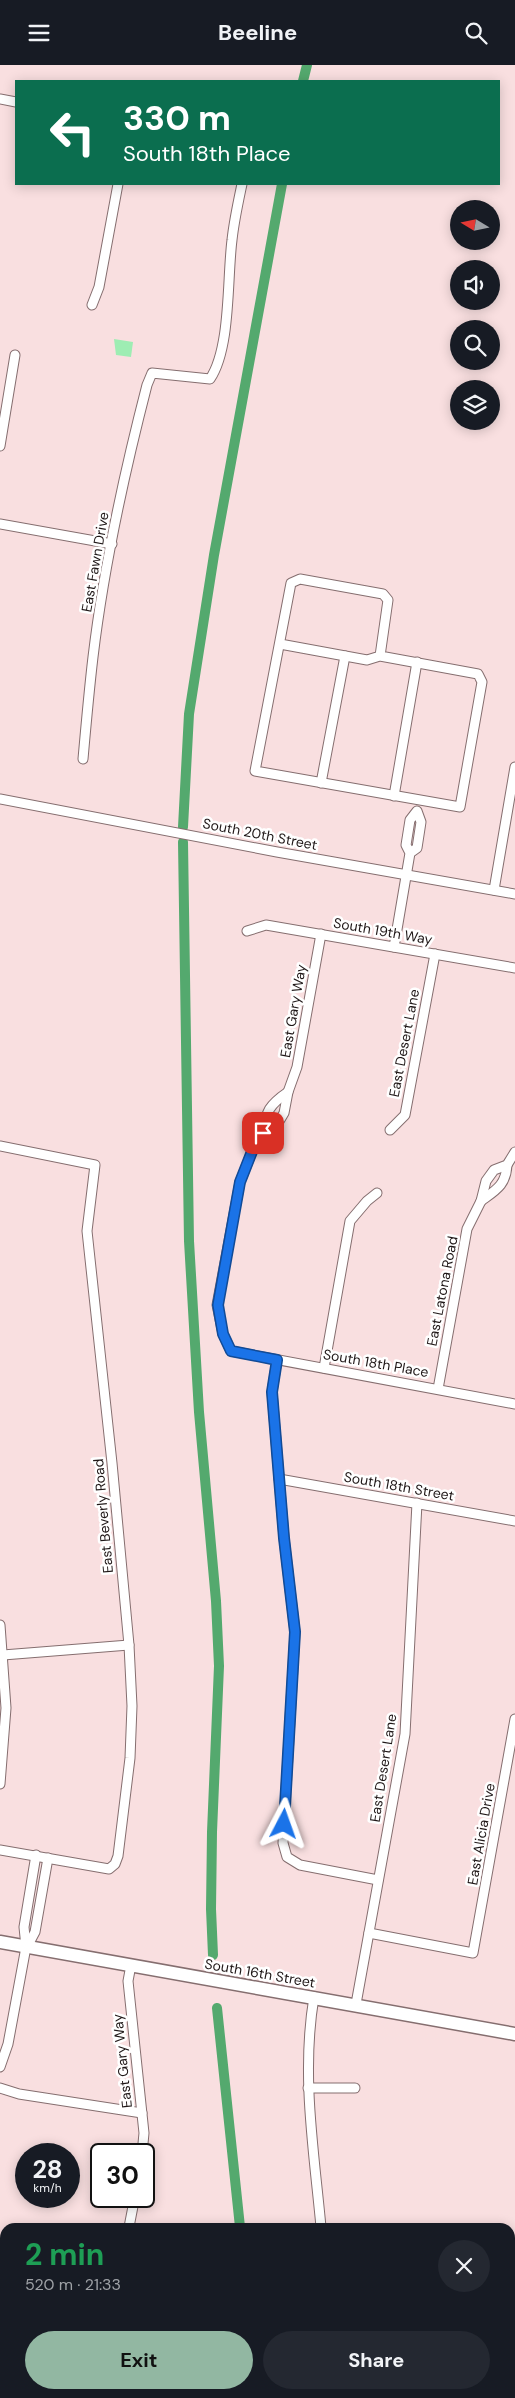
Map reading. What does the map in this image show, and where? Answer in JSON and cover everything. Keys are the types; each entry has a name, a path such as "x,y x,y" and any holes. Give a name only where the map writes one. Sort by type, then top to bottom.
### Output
{"main road":[{"name":"South 16th Street","path":"0,1942 356,2004 515,2034"}],"street":[{"path":"0,99 15,102"},
{"path":"92,305 99,287 118,185"},
{"name":"East Fawn Drive","path":"83,759 93,655 127,463 147,385 152,373 210,379 216,369 225,326 232,240 242,185"},
{"path":"0,446 15,355"},
{"path":"0,523 112,544"},
{"path":"280,644 367,660 380,656 478,674 482,682 460,807 255,771 291,583 300,579 383,594 388,600 380,656"},
{"path":"321,783 345,656"},
{"path":"394,796 417,662"},
{"path":"494,890 515,767"},
{"name":"South 20th Street","path":"0,799 515,894"},
{"path":"394,947 410,853 417,848 421,822 417,811 419,800"},
{"name":"South 19th Way","path":"247,931 266,925 515,968"},
{"name":"East Gary Way","path":"263,1133 278,1123 284,1113 288,1092 297,1067 321,934"},
{"name":"East Desert Lane","path":"390,1130 405,1115 435,954"},
{"name":"East Gary Way","path":"231,1351 223,1334 218,1305 240,1182 253,1149 263,1133 266,1114 274,1101 288,1092"},
{"name":"East Beverly Road","path":"0,1146 95,1165 87,1231 129,1645 132,1706 130,1758 118,1856 115,1864 109,1869 48,1858"},
{"name":"East Latona Road","path":"481,1201 497,1190 506,1177 507,1165 515,1152"},
{"name":"East Latona Road","path":"438,1389 467,1229 481,1201 486,1181 494,1170 507,1165"},
{"path":"324,1368 350,1221 367,1201 377,1193"},
{"name":"South 18th Place","path":"231,1351 515,1403"},
{"path":"277,1360 272,1392 295,1632 283,1843 286,1857 300,1865 378,1880"},
{"name":"South 18th Street","path":"279,1479 515,1521"},
{"name":"East Desert Lane","path":"356,2004 405,1734 417,1503"},
{"path":"0,1625 6,1708 0,1784"},
{"path":"3,1655 129,1645"},
{"name":"East Alicia Drive","path":"369,1933 473,1953 514,1736 515,1719"},
{"path":"0,1849 48,1858 35,1932 26,1947"},
{"path":"0,2067 8,2044 26,1947 24,1927 36,1855"},
{"name":"East Gary Way","path":"130,1965 128,1981 144,2143"},
{"path":"314,1997 308,2038 308,2087 321,2223"},
{"path":"308,2087 355,2088"},
{"path":"0,2088 19,2093 142,2113"},
{"path":"130,2223 133,2208"}],"green space":[{"path":"114,339 133,342 131,357 116,355"}],"waterway":[{"path":"303,80 307,65"},
{"path":"183,827 189,714 214,555 282,185"},
{"path":"183,842 189,1241 199,1412 216,1601 219,1666 212,1832 211,1909 213,1955"},
{"path":"217,2008 240,2223"}],"route":[{"path":"263,1133 253,1149 240,1182 218,1305 223,1334 231,1351 277,1360 272,1392 284,1538 295,1632 284,1824"}]}
